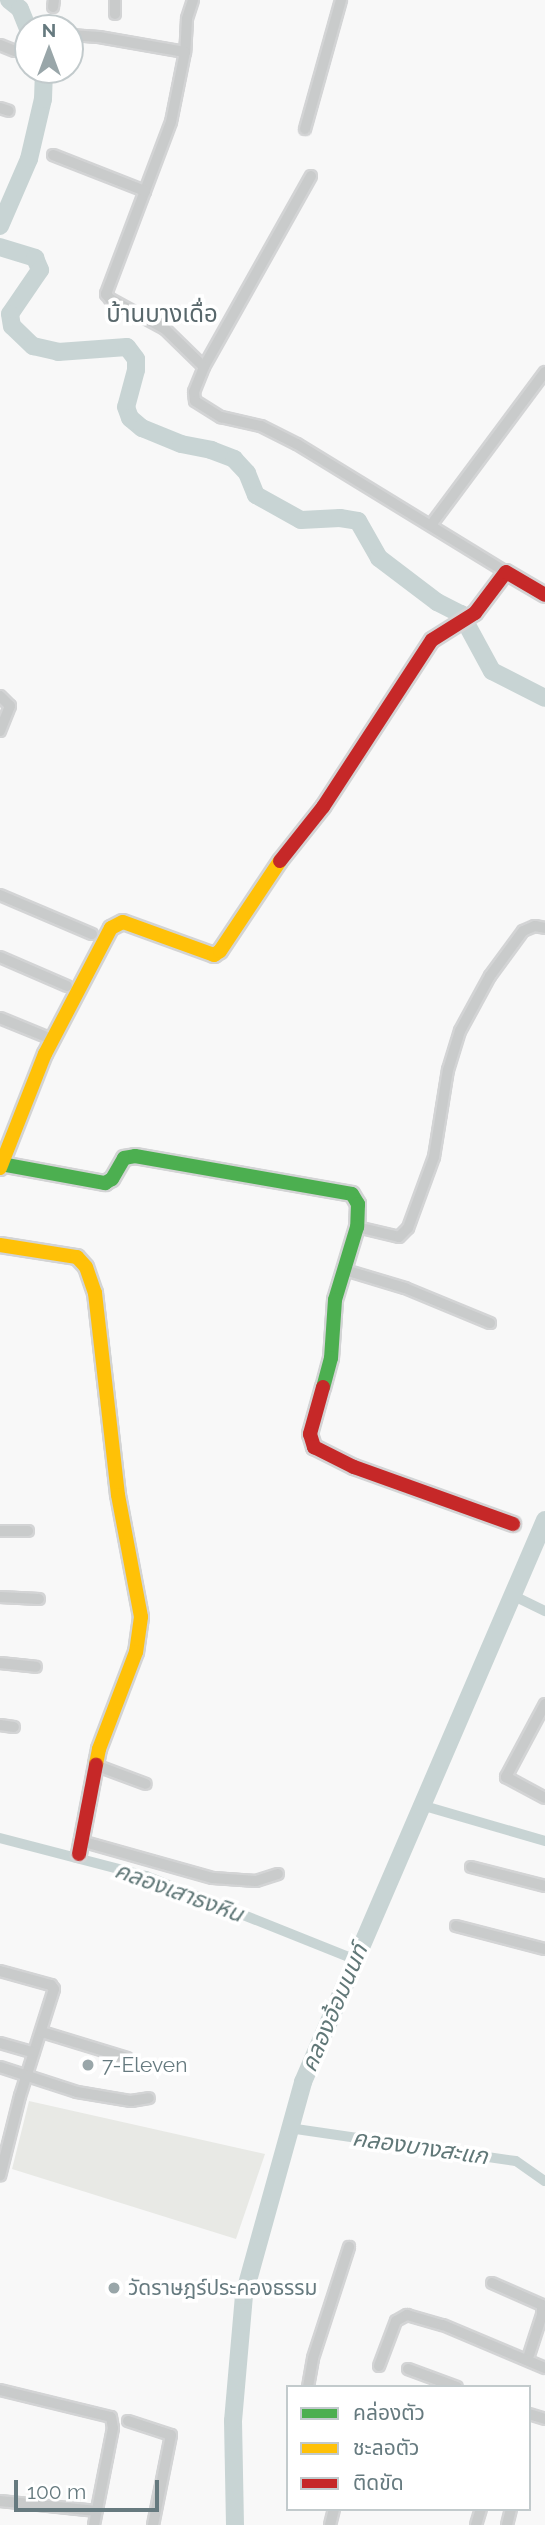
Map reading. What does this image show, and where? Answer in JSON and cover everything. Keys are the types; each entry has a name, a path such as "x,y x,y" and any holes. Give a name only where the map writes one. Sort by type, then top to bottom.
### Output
{"street":[{"path":"115,0 115,14"},
{"path":"193,0 187,19 185,52 171,122 106,293 110,299 165,329 204,367"},
{"path":"305,129 341,0"},
{"path":"84,36 185,52"},
{"path":"53,155 145,191"},
{"path":"311,176 204,367 194,393 195,401 220,416 278,433 545,595"},
{"path":"431,525 545,372"},
{"path":"506,572 475,613 432,640 323,807 282,859 220,951 214,955 205,954 123,922 111,928 45,1054 1,1166 105,1183 112,1179 124,1158 135,1156 352,1194 358,1204 357,1227 335,1300 331,1358 310,1434 311,1443 354,1467 513,1524"},
{"path":"0,696 10,706 0,731"},
{"path":"0,895 92,934"},
{"path":"357,1227 399,1237 408,1228 434,1157 449,1070 460,1031 502,958 523,931 535,926 545,928"},
{"path":"0,957 67,986"},
{"path":"0,1018 44,1036"},
{"path":"0,1245 83,1260 96,1293 118,1495 141,1617 136,1652 117,1697 96,1765 80,1847 213,1878 256,1881 278,1874"},
{"path":"345,1270 405,1287 490,1323"},
{"path":"0,1531 28,1531"},
{"path":"0,1597 39,1599"},
{"path":"0,1663 36,1667"},
{"path":"545,1704 540,1723 506,1777 545,1798"},
{"path":"0,1725 14,1727"},
{"path":"96,1765 146,1784"},
{"path":"471,1867 545,1886"},
{"path":"456,1926 545,1949"},
{"path":"0,1971 53,1986 54,1993 26,2076 0,2176"},
{"path":"42,2032 127,2058"},
{"path":"0,2043 34,2053"},
{"path":"0,2067 77,2092 131,2101 149,2098"},
{"path":"308,2385 313,2358 349,2247"},
{"path":"492,2283 542,2305 542,2315 529,2355"},
{"path":"379,2366 396,2320 400,2316 414,2316 545,2368"},
{"path":"475,2339 486,2339 545,2362"},
{"path":"408,2369 452,2385"},
{"path":"0,2390 111,2417 113,2428 94,2525"},
{"path":"128,2421 171,2435 153,2525"},
{"path":"0,2501 96,2511"}],"shaded area":[{"path":"29,2101 265,2154 236,2239 12,2169"}],"waterway":[{"path":"9,0 22,14"},
{"path":"0,226 29,159 43,99 44,84"},
{"path":"0,247 35,258 40,270 10,314 12,326 33,346 58,352 127,347 136,359 136,370 126,407 130,418 142,428 181,444 211,450 234,459 247,473 256,495 301,520 340,518 358,521 379,558 437,602 461,614 492,671 545,698"},
{"name":"คลองอ้อมนนท์","path":"235,2525 233,2421 244,2295 303,2082 545,1520"},
{"path":"512,1595 545,1611"},
{"path":"421,1805 545,1841"},
{"name":"คลองเสาธงหิน","path":"0,1838 146,1876 354,1959"},
{"name":"คลองบางสะแก","path":"289,2128 516,2161 545,2181"}],"traffic: fast":[{"path":"1,1164 105,1183 112,1179 124,1158 135,1156 352,1194 358,1204 357,1227 335,1300 331,1358 323,1387"}],"traffic: slow":[{"path":"0,1168 45,1054 111,928 123,922 214,955 220,951 280,861"},
{"path":"0,1245 77,1257 86,1267 95,1293 118,1495 141,1617 136,1652 99,1749 96,1765"}],"traffic: jam":[{"path":"280,861 323,807 432,640 475,613 506,572 545,595"},
{"path":"323,1387 310,1434 314,1447 354,1467 513,1524"},
{"path":"79,1854 96,1765"}],"place":[{"name":"7-Eleven","path":"88,2065"},
{"name":"วัดราษฎร์ประคองธรรม","path":"114,2288"}],"district":[{"name":"บ้านบางเดื่อ","path":"162,314"}]}
